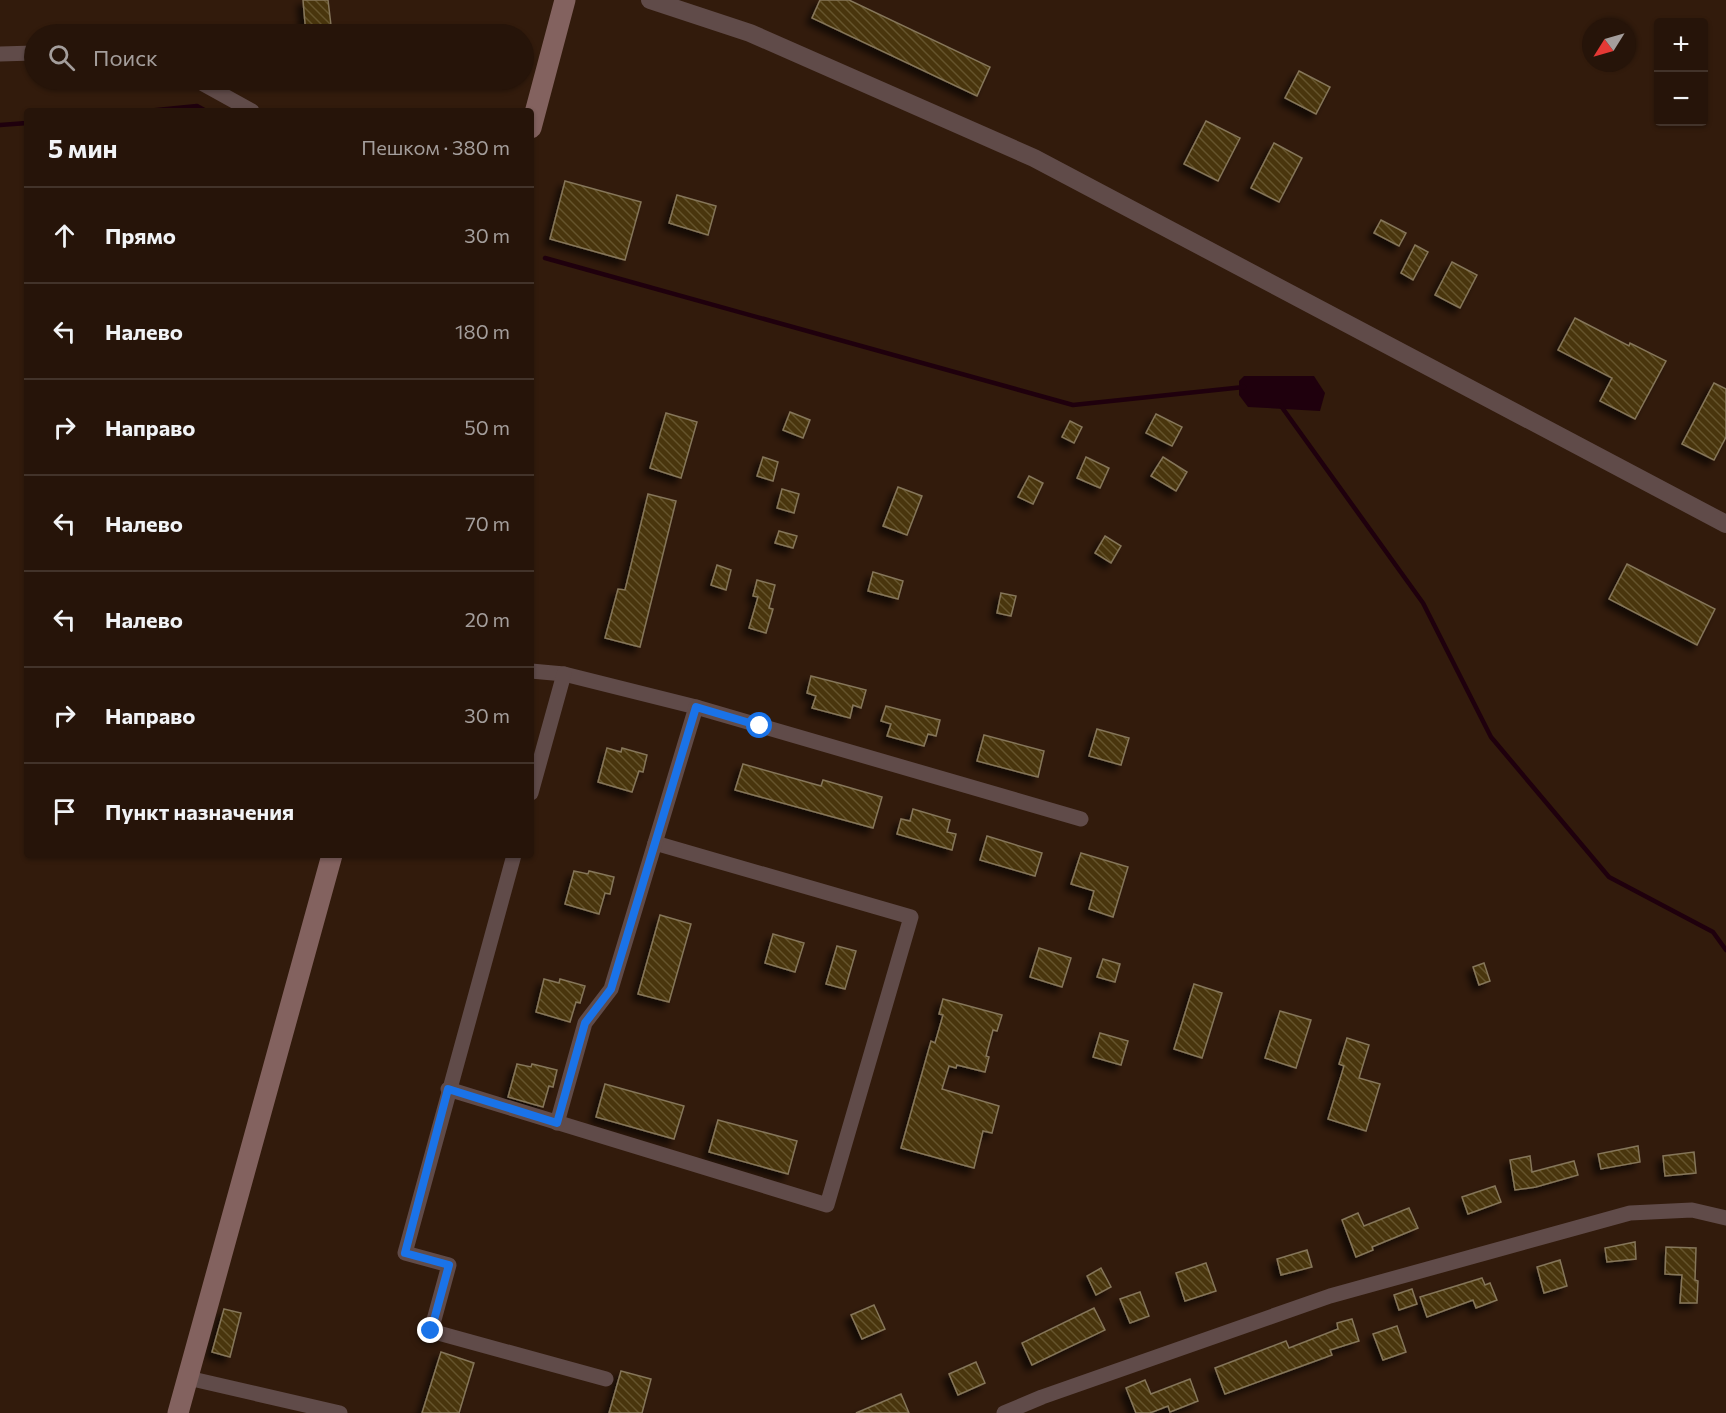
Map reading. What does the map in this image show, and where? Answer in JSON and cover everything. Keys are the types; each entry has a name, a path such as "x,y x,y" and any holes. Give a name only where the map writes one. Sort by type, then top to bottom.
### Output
{"main road":[{"path":"534,113 565,0"},
{"path":"178,1413 331,858"}],"street":[{"path":"650,0 750,33 1034,158 1726,524"},
{"path":"0,54 24,53"},
{"path":"214,90 247,108"},
{"path":"534,671 564,674 696,707 1081,819"},
{"path":"534,782 564,674"},
{"path":"557,1123 585,1023 611,989 696,707"},
{"path":"448,1089 827,1205 911,917 655,843"},
{"path":"513,858 448,1089 405,1253 449,1265 431,1331 606,1379"},
{"path":"1004,1413 1042,1397 1330,1296 1630,1213 1692,1210 1726,1218"},
{"path":"188,1378 340,1413"}],"shaded area":[{"path":"1244,376 1314,376 1325,393 1320,411 1248,407 1239,395 1239,381"}],"building":[{"path":"303,0 328,0 331,24 305,24"},
{"path":"820,0 849,0 990,67 977,96 812,18"},
{"path":"1299,71 1330,87 1316,114 1285,98"},
{"path":"1206,121 1240,138 1218,181 1184,164"},
{"path":"1274,143 1302,158 1279,202 1251,188"},
{"path":"565,181 641,202 625,260 550,239"},
{"path":"677,195 716,206 708,235 669,223"},
{"path":"1381,220 1406,233 1399,246 1374,233"},
{"path":"1415,245 1428,252 1413,280 1401,273"},
{"path":"1452,262 1477,275 1460,308 1435,295"},
{"path":"1575,318 1629,346 1630,343 1666,361 1635,419 1600,401 1612,378 1558,350"},
{"path":"1714,383 1726,389 1726,437 1714,460 1682,444"},
{"path":"790,412 810,420 803,438 783,430"},
{"path":"666,413 697,422 681,478 650,468"},
{"path":"1156,414 1182,427 1172,446 1146,433"},
{"path":"1070,421 1082,427 1074,443 1062,437"},
{"path":"763,457 778,462 773,481 757,476"},
{"path":"1086,457 1109,468 1100,488 1077,478"},
{"path":"1163,457 1187,472 1176,491 1151,476"},
{"path":"1029,476 1043,483 1033,504 1018,497"},
{"path":"898,487 922,496 907,535 883,526"},
{"path":"782,489 799,494 794,513 777,508"},
{"path":"648,494 676,501 640,647 605,638 618,589 625,590"},
{"path":"779,531 797,536 793,548 775,543"},
{"path":"1105,536 1121,546 1111,563 1095,553"},
{"path":"1627,564 1715,609 1697,645 1609,599"},
{"path":"717,565 731,570 726,590 711,585"},
{"path":"873,572 903,581 898,599 868,591"},
{"path":"757,580 775,585 769,608 773,609 766,633 749,628 758,597 753,596"},
{"path":"1001,593 1016,596 1011,616 997,613"},
{"path":"811,676 866,690 861,708 853,705 850,718 812,708 816,696 807,693"},
{"path":"886,706 940,720 936,736 928,734 924,746 887,736 891,724 881,721"},
{"path":"1097,729 1129,738 1121,765 1089,756"},
{"path":"984,735 1044,751 1038,777 977,761"},
{"path":"607,748 621,752 622,748 647,755 643,772 639,771 632,792 598,782"},
{"path":"743,764 821,786 823,780 882,797 873,828 735,790"},
{"path":"913,809 950,820 947,832 956,834 952,850 897,834 901,819 910,821"},
{"path":"987,836 1042,853 1035,876 980,860"},
{"path":"1081,853 1128,867 1113,917 1089,909 1094,891 1071,884"},
{"path":"574,871 588,874 589,871 614,877 610,894 605,893 599,914 565,904"},
{"path":"660,915 691,924 669,1002 638,994"},
{"path":"773,934 804,943 795,972 765,963"},
{"path":"837,946 856,951 845,989 826,984"},
{"path":"1039,948 1071,958 1062,987 1030,977"},
{"path":"1103,959 1120,964 1115,982 1097,977"},
{"path":"1484,963 1490,981 1479,985 1473,967"},
{"path":"544,979 559,983 560,979 585,986 580,1003 576,1002 570,1022 536,1012"},
{"path":"1194,984 1222,993 1202,1058 1174,1049"},
{"path":"943,999 1002,1015 997,1031 993,1030 986,1056 989,1057 985,1072 957,1065 956,1068 949,1066 942,1089 999,1106 992,1133 983,1131 974,1168 901,1148 931,1041 935,1043 943,1015 939,1014"},
{"path":"1280,1011 1311,1020 1296,1068 1265,1058"},
{"path":"1100,1033 1128,1041 1121,1065 1093,1057"},
{"path":"1347,1038 1369,1045 1359,1078 1380,1084 1366,1131 1328,1119 1344,1066 1339,1064"},
{"path":"517,1064 531,1067 532,1064 557,1070 553,1087 549,1086 543,1107 508,1097"},
{"path":"605,1084 684,1106 674,1139 596,1117"},
{"path":"718,1120 797,1141 788,1174 709,1152"},
{"path":"1638,1146 1640,1162 1601,1169 1598,1154"},
{"path":"1694,1152 1696,1173 1665,1176 1663,1156"},
{"path":"1530,1156 1532,1172 1574,1161 1578,1175 1536,1187 1515,1190 1510,1160"},
{"path":"1495,1186 1501,1202 1468,1214 1462,1197"},
{"path":"1409,1208 1418,1228 1372,1247 1373,1250 1356,1257 1342,1220 1358,1213 1364,1226"},
{"path":"1635,1242 1636,1259 1607,1262 1605,1248"},
{"path":"1666,1247 1696,1248 1697,1303 1680,1303 1682,1275 1665,1274"},
{"path":"1307,1250 1312,1267 1281,1275 1277,1259"},
{"path":"1560,1260 1567,1286 1544,1293 1537,1267"},
{"path":"1206,1263 1216,1291 1185,1301 1176,1273"},
{"path":"1101,1268 1111,1287 1096,1295 1087,1276"},
{"path":"1482,1278 1485,1285 1490,1283 1497,1300 1476,1308 1473,1300 1427,1317 1420,1297"},
{"path":"1412,1289 1417,1304 1399,1310 1394,1295"},
{"path":"1140,1292 1149,1316 1130,1323 1120,1299"},
{"path":"874,1305 885,1329 862,1339 851,1315"},
{"path":"1094,1308 1105,1330 1032,1365 1022,1343"},
{"path":"224,1309 241,1313 230,1357 212,1352"},
{"path":"1352,1319 1359,1341 1330,1350 1332,1355 1225,1394 1215,1368 1286,1341 1289,1348 1338,1329 1337,1323"},
{"path":"1397,1326 1406,1352 1383,1360 1373,1334"},
{"path":"441,1352 474,1363 459,1413 422,1413"},
{"path":"976,1362 985,1383 958,1395 949,1374"},
{"path":"621,1371 651,1379 642,1413 609,1413"},
{"path":"1190,1379 1198,1401 1170,1412 1168,1406 1150,1413 1136,1413 1126,1388 1145,1380 1151,1394"},
{"path":"901,1394 909,1413 856,1413"}],"waterway":[{"path":"177,108 197,106 201,108"},
{"path":"0,125 24,123"},
{"path":"545,258 1073,405 1244,387"},
{"path":"1281,406 1423,603 1491,737 1609,877 1713,932 1726,950"}],"route":[{"path":"431,1331 449,1265 405,1253 448,1089 557,1123 585,1023 611,989 696,707 760,726"}]}
